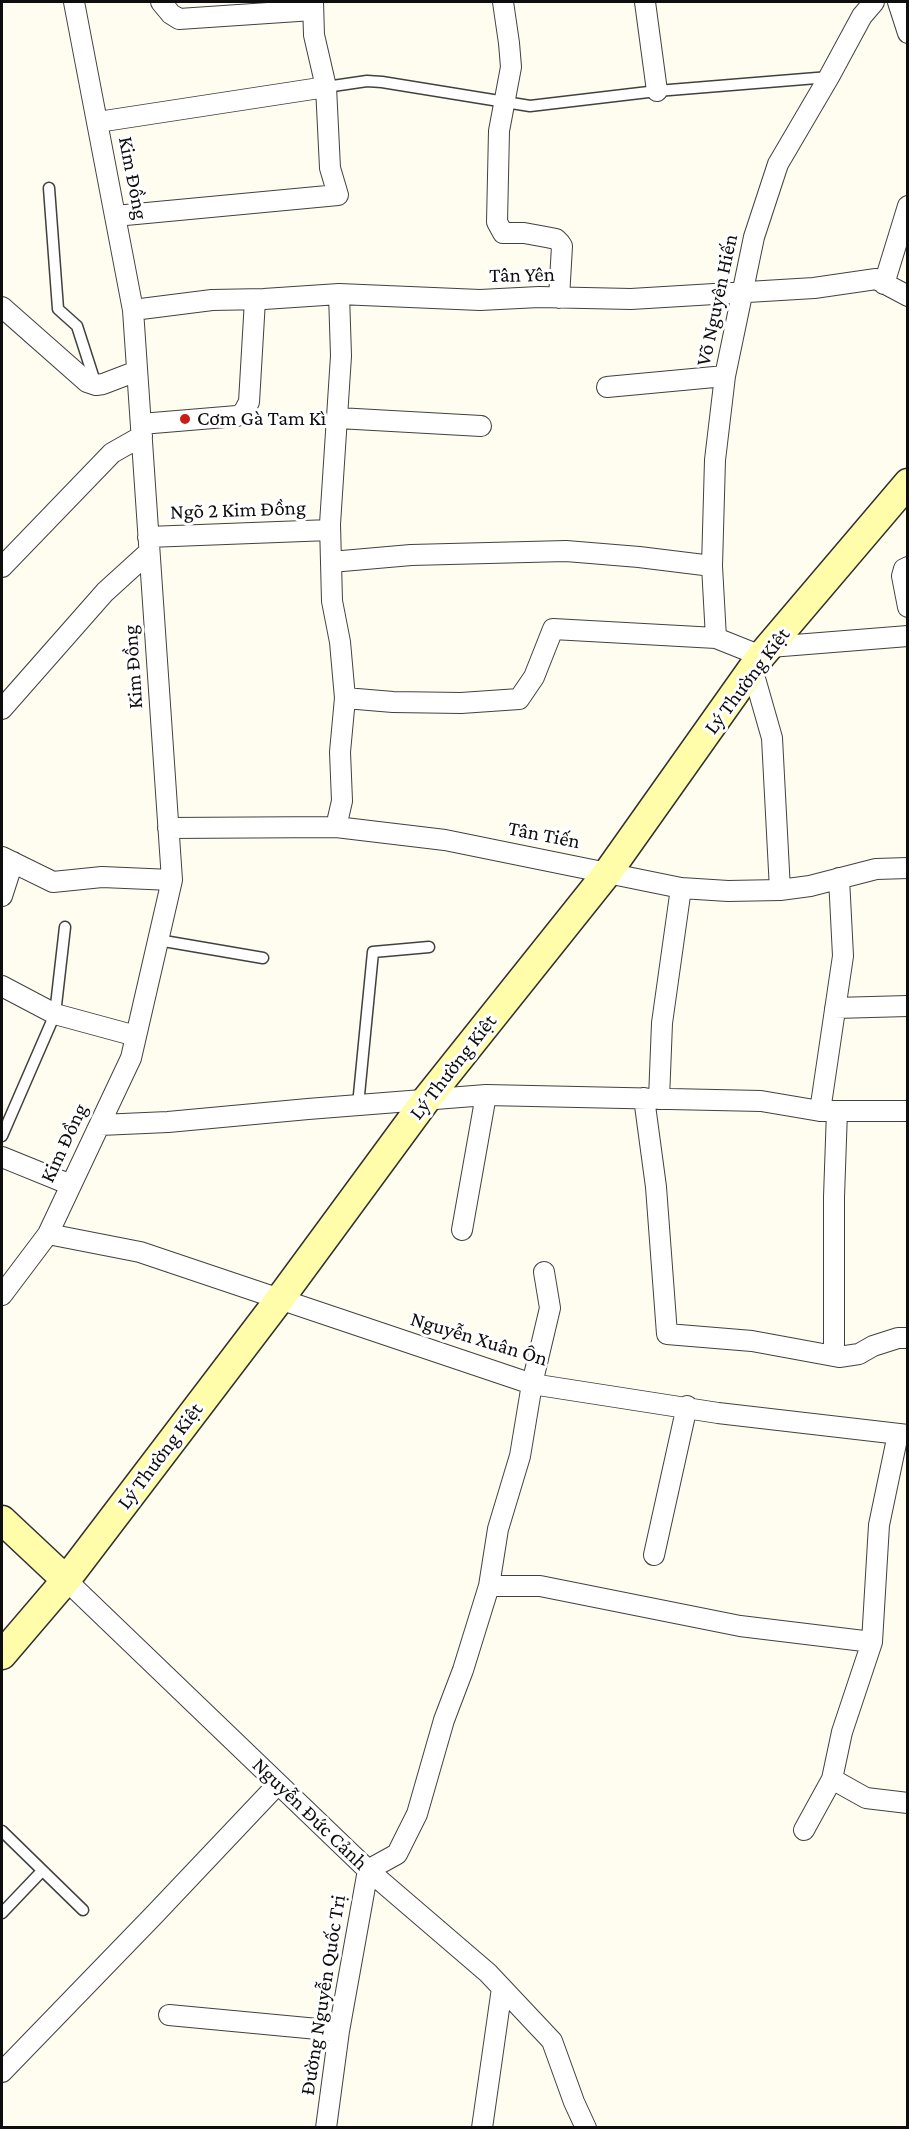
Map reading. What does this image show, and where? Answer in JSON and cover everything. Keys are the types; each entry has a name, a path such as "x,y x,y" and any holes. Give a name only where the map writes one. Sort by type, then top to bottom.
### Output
{"street":[{"name":"Kim Đồng","path":"2,1295 48,1234 131,1058 172,880 133,310 74,2"},
{"path":"116,216 338,195 330,168 326,87 314,35 313,6 179,19 171,14 161,2"},
{"path":"503,2 511,67 499,131 497,222 503,233 524,233 556,239 560,243 562,246 559,298"},
{"path":"645,2 657,91"},
{"path":"898,2 908,33"},
{"name":"Võ Nguyên Hiến","path":"716,638 712,566 716,459 725,376 754,237 778,164 829,77 865,6"},
{"path":"98,122 326,87"},
{"path":"884,284 908,206"},
{"name":"Tân Yên","path":"133,310 212,300 255,300 339,294 480,300 631,299 814,288 876,279 908,297"},
{"path":"336,827 342,801 340,752 345,699 340,642 332,601 330,530 341,356 339,294"},
{"path":"2,567 112,453 142,430 237,417 243,413 249,402 255,300"},
{"path":"2,307 78,376 96,385 137,371"},
{"path":"607,387 725,376"},
{"path":"338,418 481,426"},
{"name":"Lý Thường Kiệt","path":"2,1655 66,1580 279,1299 426,1100 608,872 761,657 908,483"},
{"name":"Ngõ 2 Kim Đồng","path":"149,545 330,530"},
{"path":"2,709 149,545"},
{"path":"331,562 411,555 566,551 712,566"},
{"path":"908,567 904,569 902,576 908,607"},
{"path":"345,699 450,703 519,699 534,677 553,629 716,638 761,657 908,636"},
{"path":"761,657 772,738 780,890"},
{"name":"Tân Tiến","path":"168,828 336,827 446,840 681,888 728,891 780,890 810,886 876,869 908,868"},
{"path":"2,896 7,859 53,882 102,877 172,880"},
{"path":"834,1356 834,1197 829,1111 835,1008 843,956 839,878"},
{"path":"681,888 652,1099 667,1334 752,1341 834,1356 859,1354 873,1346 898,1338 908,1338"},
{"path":"2,986 55,1014 136,1036"},
{"path":"835,1008 908,1006"},
{"path":"462,1230 486,1095"},
{"path":"100,1125 168,1122 486,1095 761,1101 829,1111 908,1111"},
{"path":"2,1157 71,1185"},
{"name":"Nguyễn Xuân Ôn","path":"48,1234 140,1252 532,1384 718,1413 903,1435"},
{"path":"368,1870 397,1854 417,1814 444,1720 464,1670 489,1586 498,1529 520,1456 532,1384 550,1308 544,1272"},
{"path":"654,1555 687,1407"},
{"path":"804,1830 832,1779 842,1732 872,1642 879,1525 903,1435"},
{"name":"Nguyễn Đức Cảnh","path":"2,1520 368,1870 488,1973 552,2041 574,2102 586,2127"},
{"path":"489,1586 540,1586 740,1626 872,1642"},
{"path":"832,1779 866,1798 908,1803"},
{"path":"2,2072 278,1784"},
{"name":"Đường Nguyễn Quốc Trị","path":"326,2127 339,2031 368,1870"},
{"path":"482,2127 502,1988"},
{"path":"169,2015 339,2031"}],"lane":[{"path":"326,87 367,81 382,82 530,106 657,91 829,77"},
{"path":"49,188 58,309 77,326 96,385"},
{"path":"2,1136 55,1014 65,927"},
{"path":"158,940 262,958"},
{"path":"358,1105 373,952 429,947"},
{"path":"2,1832 83,1910"},
{"path":"2,1914 42,1871"}],"place":[{"name":"Cơm Gà Tam Kì","path":"185,419"}]}
